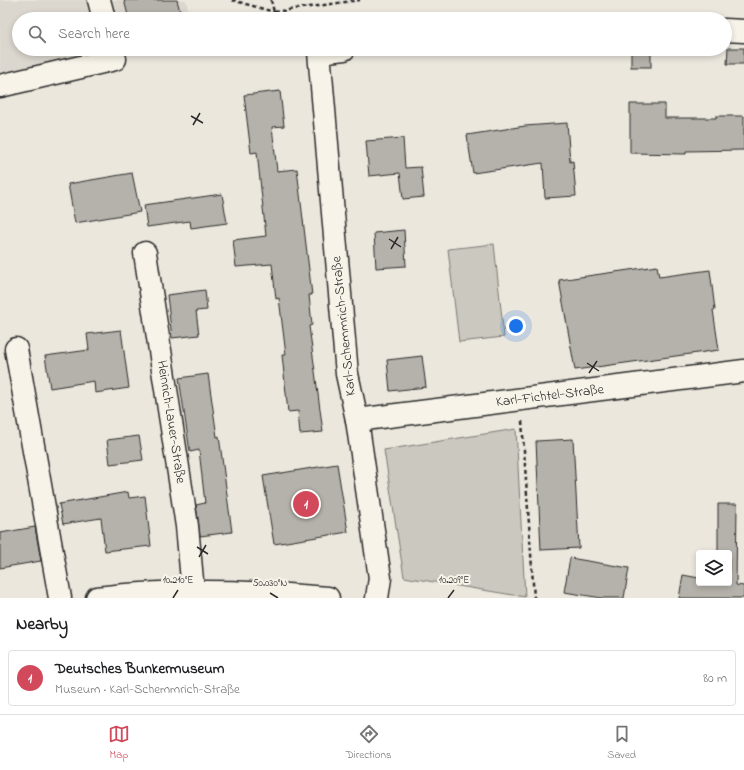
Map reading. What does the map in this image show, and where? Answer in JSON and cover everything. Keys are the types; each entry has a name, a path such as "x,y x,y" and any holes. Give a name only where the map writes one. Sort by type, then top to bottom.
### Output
{"street":[{"path":"99,0 102,12"},
{"path":"732,30 744,30"},
{"path":"0,86 106,56"},
{"name":"Karl-Schemmrich-Straße","path":"319,56 347,374 356,420 380,578 377,598"},
{"name":"Heinrich-Lauer-Straße","path":"145,253 187,526 192,591"},
{"path":"16,349 60,598"},
{"name":"Karl-Fichtel-Straße","path":"356,420 744,371"},
{"path":"97,598 192,591 287,594 328,598"}],"path":[{"path":"232,0 274,12 360,0"},
{"path":"271,0 274,12"},
{"path":"521,400 534,598"}],"shaded area":[{"path":"0,0 186,0 189,12 12,12 12,56 104,56 0,79"},
{"path":"494,244 504,337 459,342 448,249"},
{"path":"516,429 525,597 404,577 384,450"}],"building":[{"path":"124,0 177,0 180,12 127,12"},
{"path":"732,48 744,48 744,64 727,64 728,56 732,56"},
{"path":"631,56 651,56 651,67 631,67"},
{"path":"280,91 284,126 272,127 277,171 297,169 312,295 309,295 312,325 309,326 323,432 300,434 298,411 288,412 282,355 286,355 279,298 276,299 272,264 236,267 233,240 266,236 257,152 251,153 244,95"},
{"path":"630,104 665,104 665,118 716,118 716,116 744,116 744,150 686,151 686,154 630,153"},
{"path":"567,123 570,162 573,161 576,196 545,198 543,163 473,173 467,135 525,126"},
{"path":"403,138 405,168 421,167 424,197 403,199 400,173 369,176 366,141"},
{"path":"132,173 140,212 75,223 68,184"},
{"path":"222,194 227,223 191,228 190,221 147,227 144,205"},
{"path":"404,230 406,266 376,268 374,233"},
{"path":"657,266 659,277 710,270 715,310 713,310 719,350 575,370 559,280"},
{"path":"205,290 207,310 196,311 199,335 172,338 167,295"},
{"path":"121,330 129,388 95,393 94,381 50,388 45,356 89,350 87,334"},
{"path":"422,356 426,387 390,391 387,360"},
{"path":"208,374 217,437 219,436 232,532 200,536 196,505 205,503 199,450 190,452 179,378"},
{"path":"139,436 143,460 110,464 107,440"},
{"path":"573,439 579,548 541,550 536,441"},
{"path":"337,464 348,532 274,544 263,476"},
{"path":"128,492 129,498 145,496 151,546 105,551 101,518 63,524 59,504"},
{"path":"718,504 737,504 736,585 744,586 744,598 679,598 683,575 696,577 696,586 732,586 732,550 718,550"},
{"path":"35,527 41,561 0,568 0,533"},
{"path":"570,558 629,568 624,598 602,598 564,592"}],"place":[{"name":"Deutsches Bunkermuseum","path":"306,504"}]}
